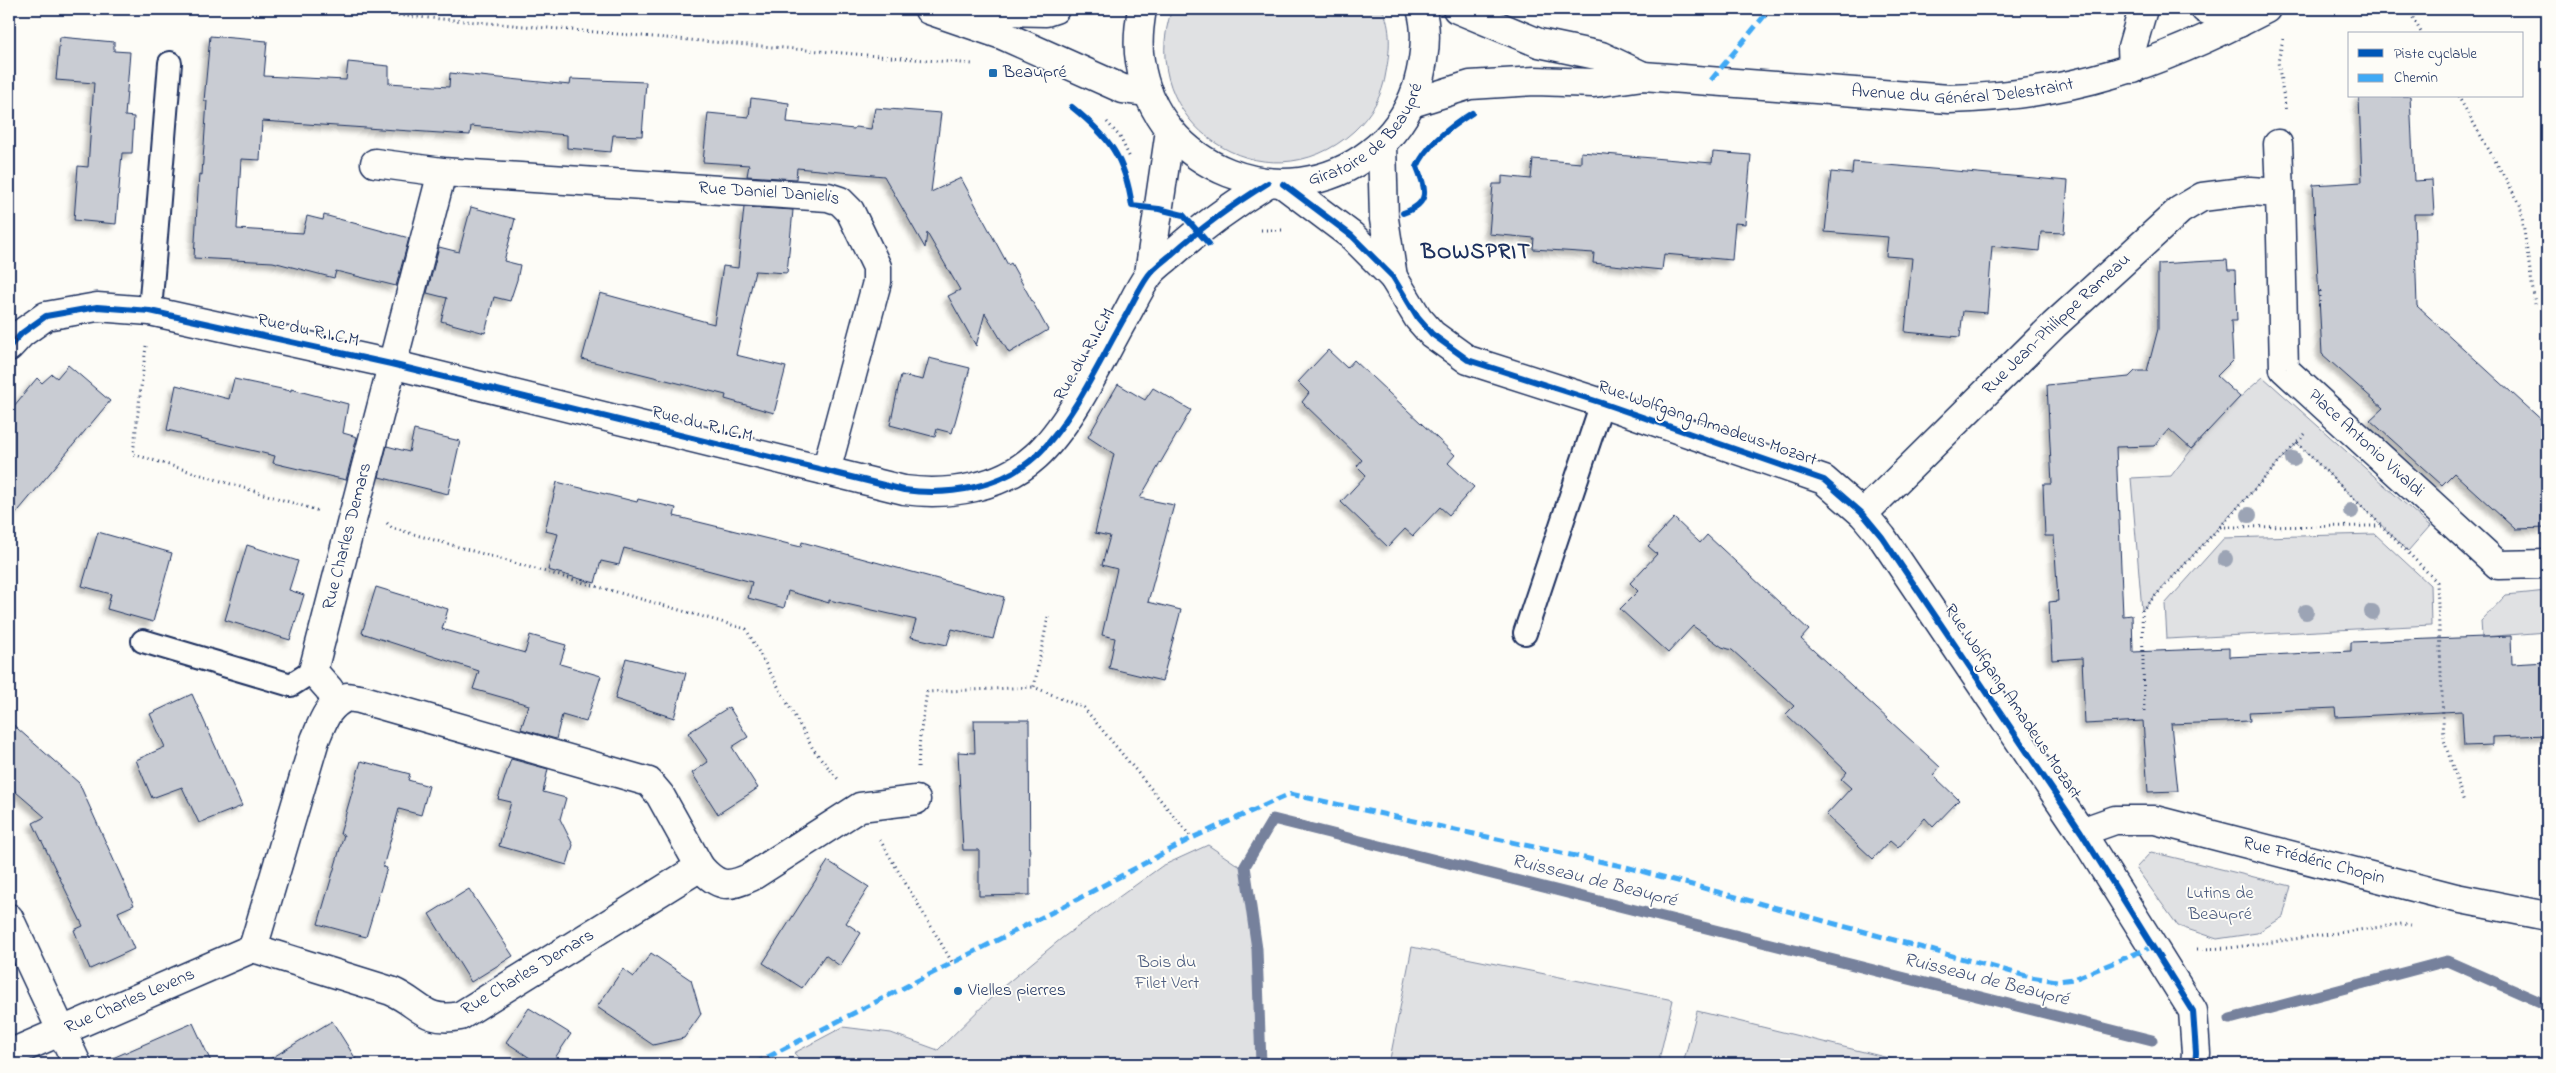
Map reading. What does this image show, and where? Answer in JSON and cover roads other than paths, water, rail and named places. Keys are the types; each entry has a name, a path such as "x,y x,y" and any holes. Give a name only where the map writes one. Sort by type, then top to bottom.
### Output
{"street":[{"path":"923,9 1046,12 1055,9"},
{"path":"923,9 1002,34 1123,89 1148,92"},
{"name":"Giratoire de Beaupré","path":"1142,9 1138,31 1140,62 1148,92 1157,112 1170,130 1185,146 1224,172 1275,184 1310,181 1336,174 1360,161 1382,144 1399,125 1412,102 1424,63 1425,20 1421,9"},
{"name":"Avenue du Général Delestraint","path":"1457,9 1539,43 1601,56 1643,76"},
{"path":"2133,69 2132,48 2143,9"},
{"path":"2205,9 2239,23"},
{"name":"Avenue du Général Delestraint","path":"1412,102 1470,85 1535,81 1594,83 1643,76 1949,99 1996,98 2042,92 2133,69 2169,56 2266,9"},
{"name":"Rue du R.I.C.M","path":"1149,274 1170,130"},
{"name":"Rue Wolfgang Amadeus Mozart","path":"1382,144 1384,219 1393,277"},
{"path":"2278,144 2280,193"},
{"name":"Rue Daniel Danielis","path":"375,162 442,172 828,197 840,201 850,211 877,267 877,282 826,471"},
{"path":"391,364 442,172"},
{"name":"Rue du R.I.C.M","path":"9,347 22,333 46,316 97,307 150,311 391,364 826,471 923,492 949,492 978,487 1021,467 1036,456 1054,436 1076,402 1149,274 1207,223 1275,184"},
{"name":"Rue Wolfgang Amadeus Mozart","path":"1275,184 1352,236 1393,277 1418,318 1432,334 1468,360 1602,403 1824,480 1863,514 1887,545 2081,832 2154,946 2192,1011 2196,1053 2195,1064"},
{"name":"Rue Jean-Philippe Rameau","path":"1863,514 2054,325 2180,210 2202,197 2250,190 2280,193"},
{"name":"Place Antonio Vivaldi","path":"2280,193 2284,369 2498,565 2547,564"},
{"name":"Rue Charles Demars","path":"313,671 391,364"},
{"path":"313,671 329,689 336,702"},
{"path":"253,948 315,740 328,711 336,702 347,697 360,699 649,782 660,795 700,867 711,879 734,885 751,877 860,806 916,800"},
{"name":"Rue Frédéric Chopin","path":"2081,832 2115,820 2155,820 2456,898 2547,916"},
{"name":"Rue Charles Demars","path":"253,948 391,990 405,997 427,1014 442,1019 460,1016 700,867"},
{"path":"9,918 77,1064"},
{"name":"Rue Charles Levens","path":"9,1054 253,948"}],"lane":[{"path":"150,311 170,63"},
{"path":"1525,633 1602,403"},
{"path":"143,641 291,685 313,671"}],"waterway":[{"name":"Ruisseau de Beaupré","path":"1261,1064 1257,949 1245,866 1273,819 2152,1040"},
{"name":"Ruisseau de Beaupré","path":"2230,1019 2447,961 2547,1005"}],"place":[{"name":"Beaupré","path":"993,73"},
{"name":"Vielles pierres","path":"958,991"}],"district":[{"name":"BOWSPRIT","path":"1476,253"}],"park label":[{"name":"Lutins de Beaupré","path":"2220,904"},
{"name":"Bois du Filet Vert","path":"1167,973"}]}
